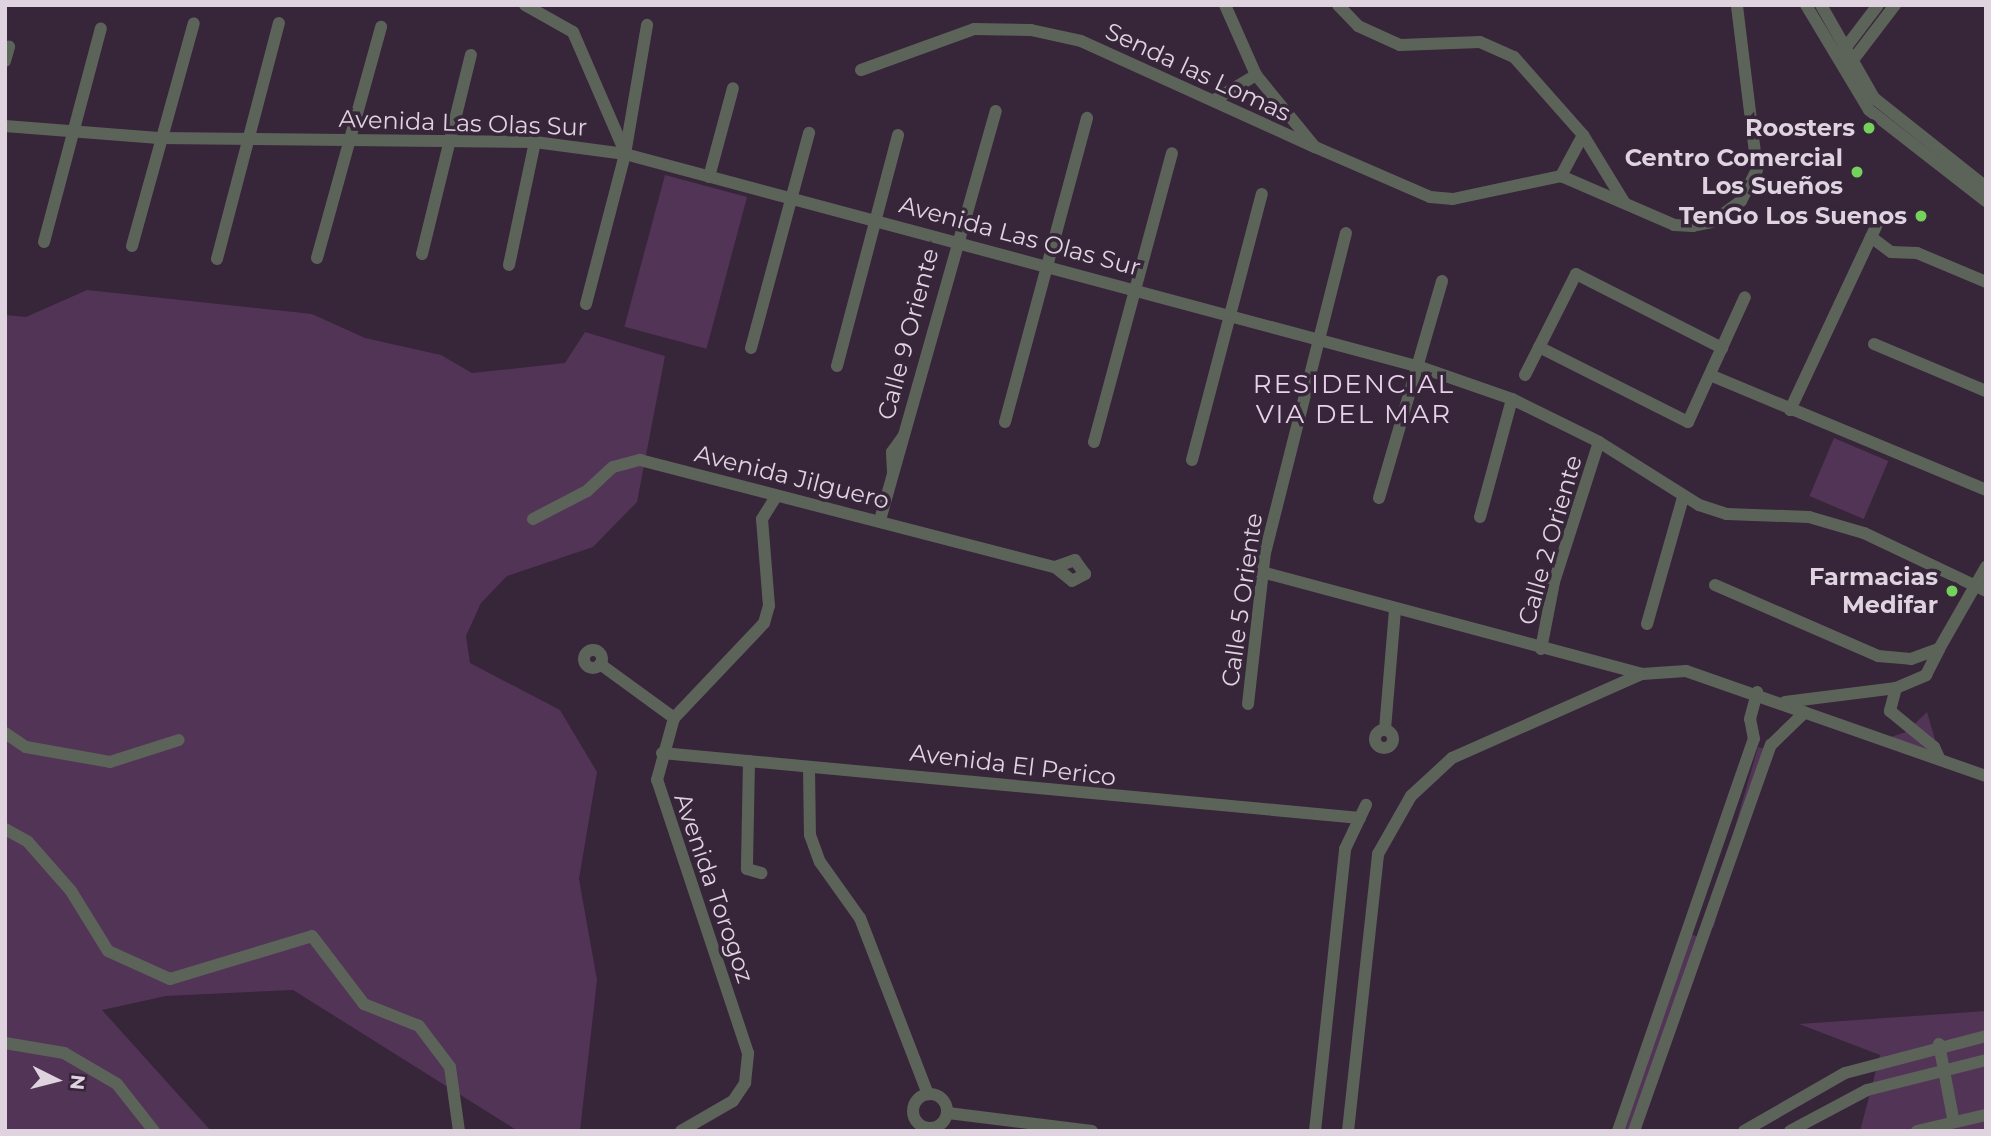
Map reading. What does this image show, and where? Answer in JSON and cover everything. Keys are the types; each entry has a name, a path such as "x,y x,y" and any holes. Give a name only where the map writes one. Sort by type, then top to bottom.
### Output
{"street":[{"path":"525,5 573,32 625,154"},
{"path":"1225,5 1256,75 1315,147"},
{"path":"1338,5 1358,26 1400,45 1462,41 1500,47 1583,135 1624,202"},
{"path":"1583,135 1561,176 1693,226 1727,213 1752,185 1757,152 1737,5"},
{"path":"1806,5 1889,128 1986,201"},
{"path":"1821,5 1843,62 1896,119 1986,187"},
{"path":"1843,62 1878,5"},
{"path":"1843,62 1895,5"},
{"path":"132,246 159,138 194,23"},
{"path":"217,259 279,23"},
{"path":"586,304 625,154 647,26"},
{"name":"Senda las Lomas","path":"861,70 974,29 1003,26 1081,41 1216,99 1315,147 1430,197 1452,199 1561,176"},
{"path":"317,258 381,27"},
{"path":"44,242 76,132 102,28"},
{"path":"5,61 9,47"},
{"path":"422,254 471,55"},
{"path":"1216,99 1256,75"},
{"path":"709,177 733,88"},
{"name":"Calle 9 Oriente","path":"880,520 893,472 892,453 903,437 955,242 996,111"},
{"path":"1005,422 1087,118"},
{"name":"Avenida Las Olas Sur","path":"5,126 159,138 535,142 625,154 1134,287 1318,341 1420,367 1512,398 1599,442 1682,498 1727,514 1809,517 1864,533 1980,588"},
{"path":"751,348 809,133"},
{"path":"838,366 898,135"},
{"path":"509,265 535,142"},
{"path":"1094,442 1172,153"},
{"path":"1192,460 1227,314 1262,194"},
{"path":"1790,410 1881,216"},
{"name":"Calle 5 Oriente","path":"1248,704 1262,572 1346,233"},
{"path":"1871,237 1891,252 1917,253 1986,282"},
{"path":"1525,375 1576,274 1722,348"},
{"path":"1378,498 1420,367 1442,281"},
{"path":"1539,347 1688,422 1745,297"},
{"path":"1874,344 1986,391"},
{"path":"1710,375 1986,490"},
{"path":"1480,517 1512,398"},
{"name":"Calle 2 Oriente","path":"1541,649 1554,582 1599,442"},
{"name":"Avenida Jilguero","path":"533,519 587,491 612,467 640,460 775,498 880,520 1055,567"},
{"name":"Avenida Torogoz","path":"681,1131 733,1101 744,1083 748,1053 659,800 662,753 674,718 764,624 769,606 762,519 775,498"},
{"path":"1647,624 1682,498"},
{"path":"1781,702 1896,688 1926,674 1939,649 1980,588 1986,567"},
{"path":"1262,572 1395,611 1642,674 1686,671 1757,692 1805,712 1986,776"},
{"path":"1715,585 1878,656 1911,659 1939,649"},
{"path":"1385,729 1395,611"},
{"path":"600,664 674,718"},
{"path":"1349,1131 1373,877 1390,828 1411,796 1452,758 1642,674"},
{"path":"1896,688 1890,711 1934,747 1940,760"},
{"path":"1618,1131 1754,738 1750,719 1757,692"},
{"path":"1634,1131 1771,744 1805,712"},
{"path":"5,733 26,747 110,762 178,740"},
{"path":"1754,738 1771,744"},
{"name":"Avenida El Perico","path":"662,753 1360,818"},
{"path":"749,761 747,869 761,873"},
{"path":"809,767 810,835 820,862 860,918 928,1094 942,1099 948,1113"},
{"path":"1315,1131 1345,849 1366,805"},
{"path":"5,829 28,842 71,891 108,951 170,979 312,936 364,1004 419,1026 450,1067 459,1131"},
{"path":"1688,929 1703,934"},
{"path":"1744,1131 1793,1098 1845,1073 1939,1044 1986,1036"},
{"path":"5,1043 64,1053 117,1084 154,1131"},
{"path":"1939,1044 1953,1118"},
{"path":"1790,1131 1805,1119 1867,1090 1944,1068 1986,1060"},
{"path":"928,1094 915,1104 914,1115 924,1128 936,1129 948,1113"},
{"path":"1793,1098 1805,1119"},
{"path":"948,1113 1085,1130"},
{"path":"1917,1131 1933,1128 1953,1118 1986,1115"}],"shaded area":[{"path":"665,175 747,197 706,349 624,327"},
{"path":"87,290 312,314 365,338 441,355 472,373 565,363 585,332 665,356 637,502 593,547 507,576 481,603 466,636 470,663 560,710 597,772 579,879 597,980 580,1131 518,1131 293,990 166,996 102,1010 211,1131 5,1131 5,315 26,317"},
{"path":"1834,438 1888,461 1864,519 1809,496"},
{"path":"1927,712 1939,753 1891,737 1906,732"},
{"path":"1758,747 1765,749 1713,928 1707,926"},
{"path":"1691,934 1698,937 1628,1131 1622,1131"},
{"path":"1986,1011 1986,1131 1860,1131 1880,1055 1799,1024"}],"place":[{"name":"Roosters","path":"1869,128"},
{"name":"Centro Comercial Los Sueños","path":"1857,172"},
{"name":"TenGo Los Suenos","path":"1921,216"},
{"name":"Farmacias Medifar","path":"1952,591"}],"district":[{"name":"RESIDENCIAL VIA DEL MAR","path":"1354,400"}]}
